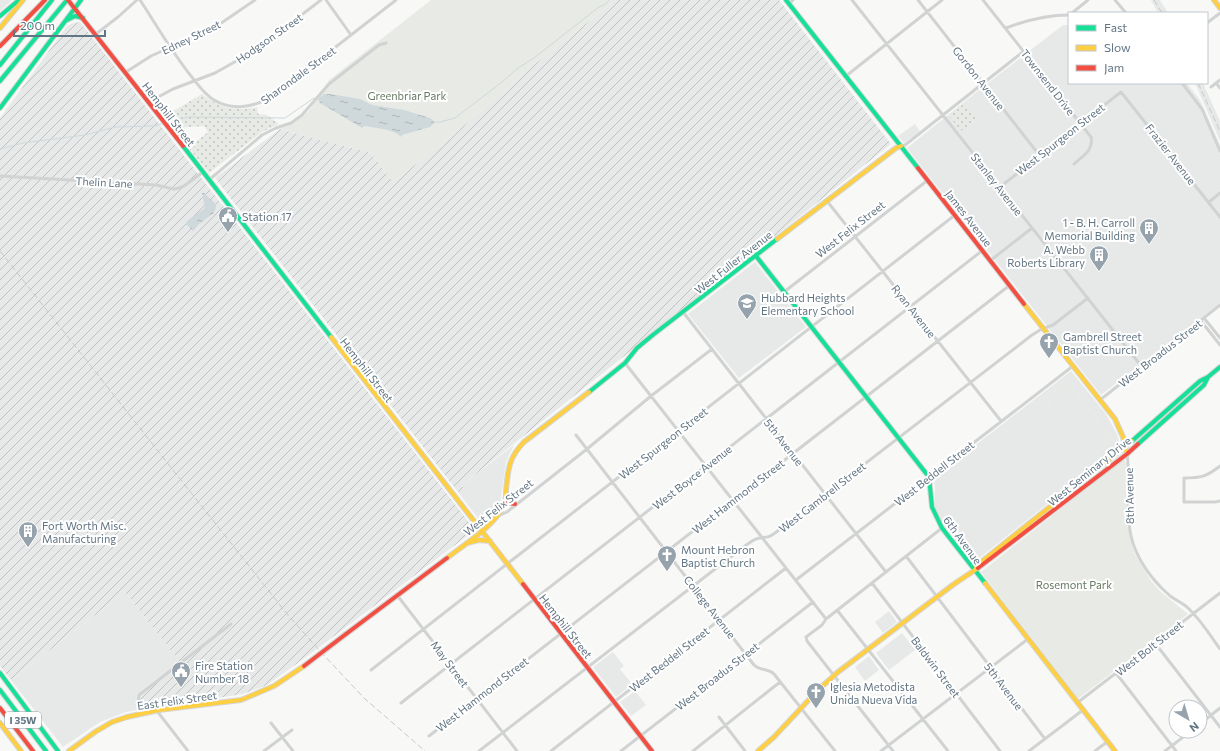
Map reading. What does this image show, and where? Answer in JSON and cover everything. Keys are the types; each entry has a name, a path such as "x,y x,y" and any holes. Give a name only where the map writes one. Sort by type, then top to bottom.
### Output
{"main road":[{"path":"0,16 19,0"},
{"path":"0,28 23,0"},
{"path":"0,46 45,0"},
{"path":"0,65 52,0"},
{"path":"0,108 81,0"},
{"path":"1214,0 1220,8"},
{"path":"0,81 69,1"},
{"name":"Hemphill Street","path":"69,1 126,72 652,751"},
{"name":"James Avenue","path":"787,2 1115,419 1120,428 1126,454"},
{"path":"65,21 74,16 84,19"},
{"name":"West Fuller Avenue","path":"496,517 505,502 507,472 516,450 536,432 625,363 643,343 896,148 901,146"},
{"path":"756,256 929,477"},
{"name":"West Seminary Drive","path":"974,570 981,562 1125,447 1200,381 1208,377 1220,367"},
{"name":"West Seminary Drive","path":"758,751 779,732 818,690 938,597 974,570 984,565 1126,454 1204,385 1208,377"},
{"name":"6th Avenue","path":"929,477 931,484 932,506 936,519 942,528 1115,751"},
{"path":"1085,479 1088,484"},
{"path":"505,502 515,504"},
{"name":"West Felix Street","path":"292,675 482,531 496,517"},
{"path":"1028,524 1032,528"},
{"path":"464,544 479,540 490,541"},
{"path":"0,673 58,751"},
{"name":"East Felix Street","path":"69,751 110,723 143,713 241,700 272,688 292,675"},
{"name":"I 35W","path":"0,690 46,751"},
{"name":"I 35W","path":"0,708 33,751"},
{"path":"0,723 21,751"}],"street":[{"path":"96,34 139,0"},
{"name":"Sharondale Street","path":"139,0 179,61 206,94 218,102 234,106 255,105 270,98 396,0"},
{"name":"Edney Street","path":"126,72 151,56 214,28 255,0"},
{"name":"Hodgson Street","path":"150,104 166,92 215,72 247,55 321,0"},
{"path":"326,0 351,35"},
{"path":"787,2 794,0"},
{"name":"Stanley Avenue","path":"852,0 1142,367"},
{"name":"Gordon Avenue","path":"918,0 1040,156"},
{"path":"846,76 942,0"},
{"name":"Townsend Drive","path":"983,0 1091,137 1092,146 1074,164"},
{"path":"1073,12 1088,0"},
{"path":"1115,0 1125,12"},
{"path":"1208,22 1220,13"},
{"path":"1006,28 1030,20 1056,15 1068,15"},
{"path":"209,180 262,135 291,123 302,115 329,84 379,45 386,43"},
{"name":"West Fuller Avenue","path":"901,146 905,145 1024,51"},
{"path":"1211,87 1220,80"},
{"path":"1216,83 1220,88"},
{"path":"1183,84 1202,109 1220,151"},
{"name":"West Spurgeon Street","path":"1000,187 1121,92"},
{"name":"Frazier Avenue","path":"1121,92 1220,217"},
{"name":"Thelin Lane","path":"0,176 156,185 174,189 184,186 203,172"},
{"name":"West Felix Street","path":"784,292 928,180"},
{"path":"1209,202 1220,193"},
{"name":"Ryan Avenue","path":"827,201 1001,421"},
{"name":"West Spurgeon Street","path":"371,670 613,483 955,215"},
{"path":"991,260 1032,228"},
{"name":"West Boyce Avenue","path":"400,703 983,250"},
{"name":"West Hammond Street","path":"429,736 1010,285"},
{"name":"West Gambrell Street","path":"479,751 753,540 769,537 775,534 1032,335 1053,325 1088,298"},
{"name":"West Broadus Street","path":"1100,400 1220,306"},
{"name":"5th Avenue","path":"683,312 886,572"},
{"path":"1202,319 1220,338"},
{"path":"1202,319 1220,346"},
{"name":"West Felix Street","path":"496,517 507,512 515,504 587,449 651,396 712,349"},
{"path":"625,363 826,618"},
{"name":"West Beddell Street","path":"796,580 1073,366"},
{"name":"College Avenue","path":"576,435 758,669 771,671 834,751"},
{"name":"8th Avenue","path":"1126,454 1129,471 1129,521 1134,548 1153,580 1168,595 1187,607 1220,649"},
{"path":"1220,466 1206,476 1199,478 1184,478 1184,502 1220,501"},
{"path":"893,751 806,641 806,637 822,625 826,618 942,528"},
{"name":"5th Avenue","path":"906,556 1045,739"},
{"name":"West Beddell Street","path":"551,751 786,568"},
{"name":"Baldwin Street","path":"872,583 1000,751"},
{"name":"West Bolt Street","path":"1077,703 1220,593"},
{"name":"May Street","path":"397,595 517,751"},
{"name":"West Broadus Street","path":"621,751 813,602"},
{"path":"838,610 948,751"},
{"path":"143,713 138,705 139,695 231,624"},
{"path":"881,751 1028,639"},
{"path":"1155,643 1220,727"},
{"path":"1116,673 1176,751"},
{"path":"692,751 780,682"},
{"path":"1208,718 1220,708"},
{"path":"1029,751 1083,710"},
{"path":"157,711 188,751"},
{"path":"719,717 745,751"},
{"path":"271,723 293,751"},
{"path":"264,751 292,730"},
{"path":"1165,751 1181,739"},
{"path":"1095,751 1107,742"}],"shaded area":[{"path":"0,0 12,0 0,11"},
{"path":"616,0 779,0 891,144 462,485 464,488 458,492 215,178 280,129 371,153 393,182 453,135 541,59"},
{"path":"1151,0 1160,0 1167,12 1157,12"},
{"path":"80,22 475,530 267,685 243,694 137,710 135,700 138,693 179,661 125,592 11,680 0,666 0,118 67,26"},
{"path":"1063,25 1068,25 1068,84 1188,84 1200,100 1220,145 1220,303 1101,395 907,148"},
{"path":"1195,84 1203,84 1220,121 1220,141"},
{"path":"915,124 920,131 904,143 898,136"},
{"name":"Hubbard Heights Elementary School","path":"755,262 806,327 739,378 688,314"},
{"path":"1071,371 1106,414 1117,434 1120,446 973,563 937,514 933,478"},
{"path":"514,445 506,462 500,504 488,521 483,525 458,492 464,488 462,485"},
{"path":"125,592 179,661 138,693 135,700 137,710 126,712 100,722 63,747 11,680"},
{"path":"889,611 897,622 883,633 875,622"},
{"path":"902,633 915,650 889,670 876,653"},
{"path":"613,652 624,666 620,669 632,684 616,697 593,667"},
{"path":"869,656 879,670 865,681 855,667"},
{"path":"635,691 646,705 631,716 620,702"}],"green space":[{"name":"Greenbriar Park","path":"431,0 616,0 541,59 453,135 393,182 371,153 280,129 300,118 309,111 329,80"},
{"path":"202,94 216,103 228,108 241,109 257,107 258,114 267,115 279,124 262,132 209,173 189,148 208,132 204,126 173,128 165,116"},
{"path":"964,104 976,119 961,131 949,116"},
{"path":"1071,384 1113,438 1112,439 1108,435 1107,441 1103,449 1095,454 1085,453 1080,450 1051,414 1048,407 1048,399 1054,390 1061,387 1071,388 1069,385","holes":["1068,389 1074,392 1104,430 1106,442 1098,451 1090,452 1082,450 1061,426 1051,411 1049,404 1052,395 1058,390"]},
{"name":"Rosemont Park","path":"1122,460 1126,463 1127,524 1134,552 1151,581 1161,592 1188,614 1078,699 981,572"}],"water":[{"path":"324,94 360,99 372,105 404,110 430,118 434,121 434,123 430,127 402,135 401,137 394,132 384,129 364,126 362,128 320,103 318,99"},
{"path":"202,193 204,193 216,204 216,207 214,213 199,224 193,231 186,224 187,221 205,208"}],"waterway":[{"path":"434,122 455,118 518,68 534,58 599,7 606,4 609,0"},
{"path":"168,122 188,117 285,118 314,98 315,99"},
{"path":"0,149 23,143 85,135 115,127 154,126 165,123"}],"railway":[{"path":"1154,0 1161,12"},
{"path":"1198,84 1220,131"},
{"path":"0,251 288,615 364,698 425,751"}],"traffic: fast":[{"path":"0,16 19,0"},
{"path":"0,65 52,0"},
{"path":"0,81 67,0"},
{"path":"0,108 81,0"},
{"path":"786,0 918,168"},
{"path":"67,20 75,16 83,18"},
{"path":"183,146 331,337"},
{"path":"589,392 625,363 637,348 654,334 777,239"},
{"path":"756,256 929,477 932,507 942,528 985,583"},
{"path":"1132,441 1200,381 1208,377 1220,367"},
{"path":"1138,444 1204,385 1208,377"},
{"path":"0,673 58,751"},
{"path":"0,690 46,751"}],"traffic: slow":[{"path":"0,28 23,0"},
{"path":"1214,0 1220,8"},
{"path":"777,239 896,148 901,146"},
{"path":"1024,304 1115,419 1123,437 1127,454"},
{"path":"331,337 523,584"},
{"path":"447,558 480,533 496,518 505,501 512,458 524,442 589,392"},
{"path":"976,568 981,562 1132,441"},
{"path":"467,543 479,540 490,541"},
{"path":"758,751 774,737 818,690 838,672 954,584 978,568"},
{"path":"985,583 1115,751"},
{"path":"69,751 95,732 112,722 159,710 241,700 274,686 304,666"},
{"path":"0,723 21,751"}],"traffic: jam":[{"path":"0,46 45,0"},
{"path":"68,0 183,146"},
{"path":"918,168 1024,304"},
{"path":"978,568 1138,444"},
{"path":"505,502 515,504"},
{"path":"346,634 447,558"},
{"path":"523,584 652,751"},
{"path":"304,666 346,634"},
{"path":"0,708 33,751"}],"place":[{"name":"Station 17","path":"228,233"},
{"name":"1 - B. H. Carroll Memorial Building","path":"1149,245"},
{"name":"A. Webb Roberts Library","path":"1099,272"},
{"name":"Hubbard Heights Elementary School","path":"747,320"},
{"name":"Gambrell Street Baptist Church","path":"1049,359"},
{"name":"Fort Worth Misc. Manufacturing","path":"28,548"},
{"name":"Mount Hebron Baptist Church","path":"667,572"},
{"name":"Fire Station Number 18","path":"181,688"},
{"name":"Iglesia Metodista Unida Nueva Vida","path":"816,709"}]}
